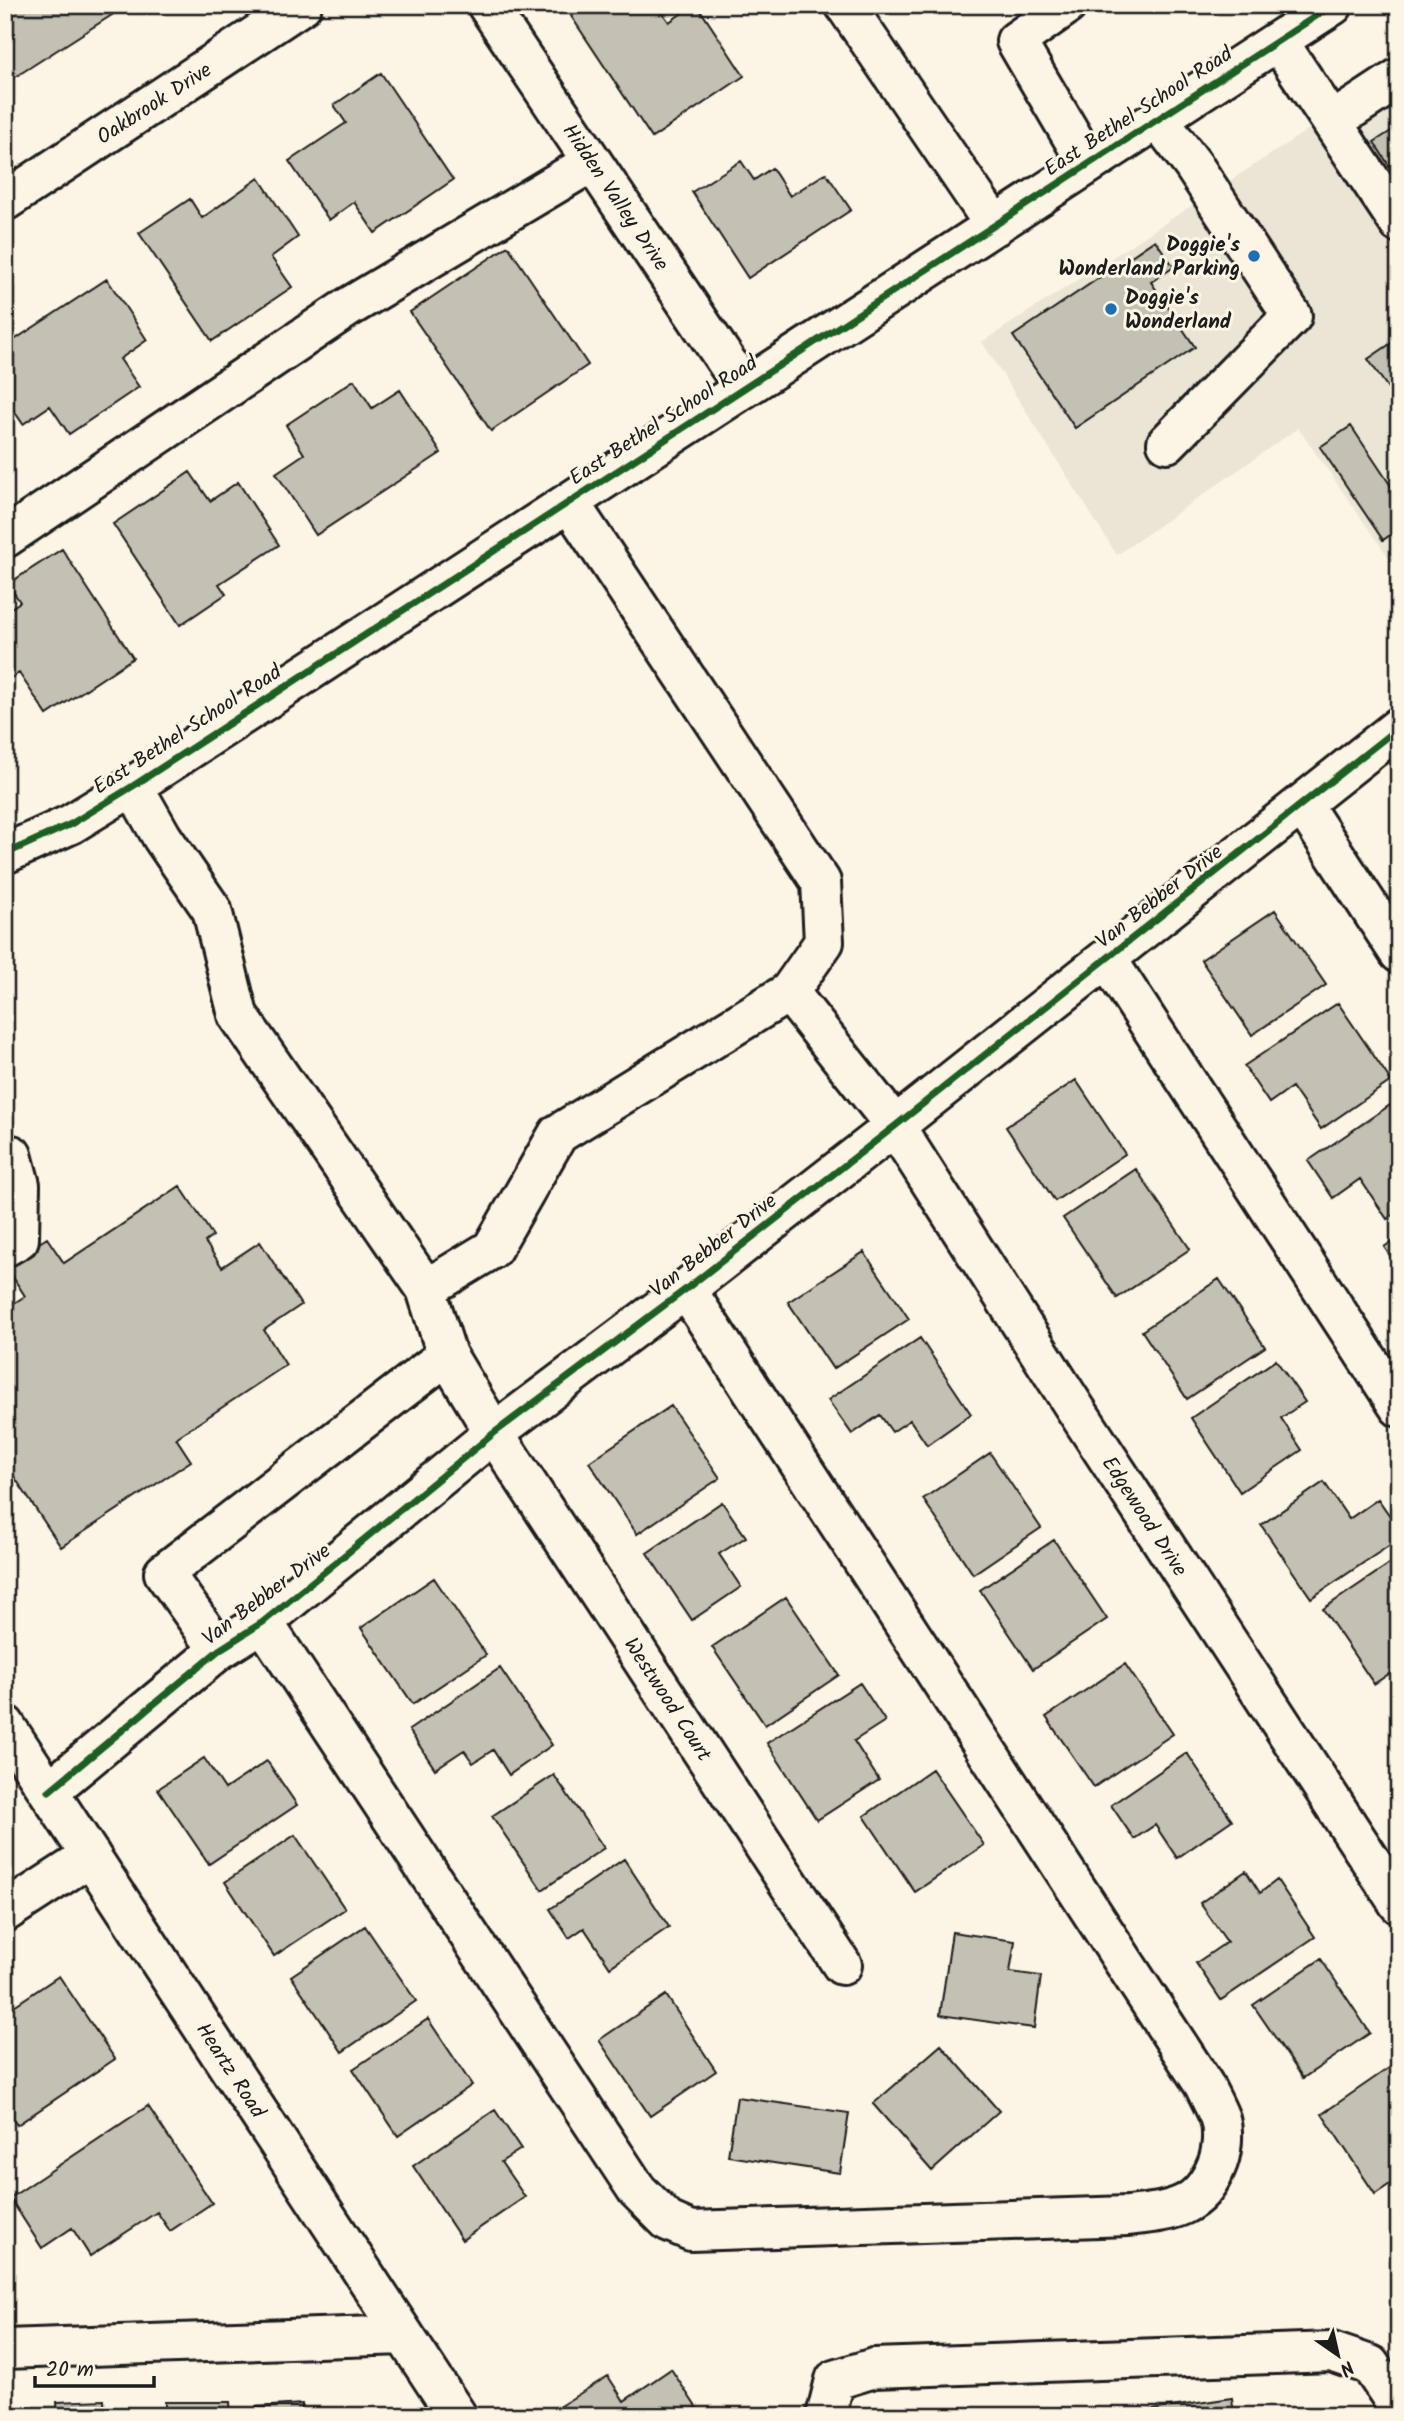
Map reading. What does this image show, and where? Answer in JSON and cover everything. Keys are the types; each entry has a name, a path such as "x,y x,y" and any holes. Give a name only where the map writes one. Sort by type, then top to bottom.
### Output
{"street":[{"name":"Oakbrook Drive","path":"5,201 302,5"},
{"name":"Hidden Valley Drive","path":"487,5 744,388"},
{"path":"845,5 995,226"},
{"path":"1068,5 1016,41 1088,164"},
{"name":"East Bethel School Road","path":"5,853 71,824 133,786 1333,5"},
{"path":"1278,41 1399,223"},
{"path":"1332,122 1399,78"},
{"path":"1158,119 1193,165 1292,316 1167,443"},
{"path":"5,538 346,307 593,162"},
{"path":"426,1289 492,1248 558,1134 789,992 824,942 821,882 569,502"},
{"name":"Van Bebber Drive","path":"49,1791 219,1650 262,1622 494,1433 895,1126 1399,727"},
{"name":"Westwood Court","path":"133,786 162,837 212,910 238,1015 426,1289 447,1355 494,1433 842,1965"},
{"path":"1302,804 1399,953"},
{"path":"1107,959 1399,1407"},
{"name":"Edgewood Drive","path":"789,992 895,1126 1088,1428 1399,1904"},
{"path":"5,1247 19,1239 20,1185 12,1155"},
{"path":"262,1622 637,2190 668,2221 691,2231 1087,2217 1167,2212 1194,2201 1210,2183 1221,2156 1221,2122 1203,2085 685,1289"},
{"path":"219,1650 164,1573 447,1355"},
{"name":"Heartz Road","path":"5,1725 457,2416"},
{"path":"5,1912 91,1856"},
{"path":"5,2349 404,2334"},
{"path":"826,2416 835,2380 874,2368 1332,2352 1370,2365 1399,2408"}],"shaded area":[{"path":"1399,68 1399,572 1298,428 1117,555 982,342"}],"building":[{"path":"5,5 109,5 115,13 12,79 5,69"},
{"path":"588,5 657,5 669,22 697,5 744,76 652,138 571,16"},
{"path":"381,73 453,180 375,233 354,202 329,220 289,161 346,123 334,105"},
{"path":"1399,126 1399,181 1374,142"},
{"path":"741,161 754,180 772,168 790,196 826,173 851,210 748,278 692,192"},
{"path":"259,178 298,237 271,257 292,287 212,341 139,233 190,199 202,218"},
{"name":"Doggie's Wonderland","path":"1155,240 1174,267 1151,282 1195,347 1075,428 1013,336"},
{"path":"508,246 588,365 491,431 410,312"},
{"path":"107,279 147,340 120,359 139,387 69,434 50,406 23,424 5,398 5,346"},
{"path":"1399,338 1399,404 1368,359"},
{"path":"354,380 372,408 400,390 441,453 316,535 276,473 304,454 286,425"},
{"path":"1351,426 1399,498 1399,529 1383,540 1320,447"},
{"path":"190,472 210,501 238,482 279,545 219,584 226,594 180,625 113,524"},
{"path":"62,549 133,658 47,715 19,673 5,682 5,612 20,602 8,584"},
{"path":"1275,910 1326,985 1252,1035 1201,960"},
{"path":"1338,1003 1391,1081 1321,1129 1292,1087 1269,1103 1244,1066"},
{"path":"1076,1080 1125,1154 1055,1201 1006,1127"},
{"path":"1399,1099 1399,1210 1387,1219 1360,1179 1333,1198 1308,1161"},
{"path":"1136,1169 1190,1249 1117,1298 1063,1218"},
{"path":"180,1186 213,1236 205,1242 222,1267 260,1242 301,1305 264,1330 286,1365 176,1438 191,1461 61,1547 5,1463 5,1309 25,1296 5,1265 47,1238 64,1263"},
{"path":"1399,1237 1399,1268 1384,1247"},
{"path":"864,1252 909,1319 833,1369 788,1302"},
{"path":"1219,1279 1265,1347 1187,1399 1142,1331"},
{"path":"920,1338 971,1414 927,1445 910,1420 892,1432 880,1415 852,1434 828,1400"},
{"path":"1276,1360 1305,1402 1281,1418 1302,1450 1240,1492 1191,1418"},
{"path":"671,1406 720,1478 637,1534 589,1462"},
{"path":"990,1453 1041,1528 973,1574 923,1499"},
{"path":"1324,1482 1349,1519 1378,1499 1399,1529 1399,1539 1311,1598 1261,1525"},
{"path":"722,1502 746,1537 719,1554 741,1587 692,1620 647,1553"},
{"path":"1054,1540 1107,1619 1033,1669 980,1590"},
{"path":"1391,1563 1399,1575 1399,1667 1374,1684 1323,1609"},
{"path":"434,1578 486,1655 413,1704 361,1628"},
{"path":"786,1597 839,1675 765,1725 712,1647"},
{"path":"1125,1664 1173,1734 1094,1787 1046,1717"},
{"path":"500,1668 552,1745 509,1775 493,1750 473,1763 464,1750 435,1769 409,1730"},
{"path":"860,1683 885,1721 854,1741 879,1780 817,1820 767,1743"},
{"path":"1187,1753 1232,1820 1177,1858 1155,1825 1134,1839 1111,1805"},
{"path":"204,1758 225,1789 267,1761 297,1805 209,1864 158,1789"},
{"path":"932,1769 984,1845 915,1892 864,1816"},
{"path":"554,1775 604,1848 542,1890 492,1816"},
{"path":"295,1835 345,1909 274,1956 225,1882"},
{"path":"624,1859 669,1927 610,1967 584,1928 569,1938 550,1909"},
{"path":"1246,1871 1260,1893 1277,1880 1315,1937 1221,2000 1196,1963 1227,1942 1200,1903"},
{"path":"365,1926 416,2001 342,2052 291,1976"},
{"path":"952,1932 1015,1941 1010,1972 1041,1976 1034,2028 940,2015"},
{"path":"1321,1959 1370,2033 1303,2078 1253,2005"},
{"path":"59,1976 115,2059 17,2125 5,2108 5,2012"},
{"path":"666,1995 716,2071 650,2116 599,2040"},
{"path":"428,2019 472,2085 398,2136 353,2069"},
{"path":"941,2045 999,2111 932,2171 873,2104"},
{"path":"1396,2063 1399,2067 1399,2178 1375,2194 1322,2114"},
{"path":"737,2097 849,2113 840,2173 728,2156"},
{"path":"148,2106 212,2203 170,2231 157,2212 90,2256 72,2228 42,2248 10,2198"},
{"path":"495,2110 521,2149 501,2162 525,2197 462,2240 413,2166"},
{"path":"671,2369 702,2416 566,2416 560,2406 608,2376 624,2401"},
{"path":"1232,2398 1234,2416 1145,2416 1144,2411"},
{"path":"104,2400 105,2416 58,2416 57,2402"},
{"path":"165,2402 230,2402 231,2416 165,2416"},
{"path":"302,2404 302,2416 257,2416 257,2407"}],"cycle path":[{"path":"5,854 71,824 133,786 1333,5"},
{"path":"49,1791 219,1650 263,1622 494,1433 686,1289 895,1126 1399,727"}],"place":[{"name":"Doggie's Wonderland Parking","path":"1254,256"},
{"name":"Doggie's Wonderland","path":"1111,309"}]}
